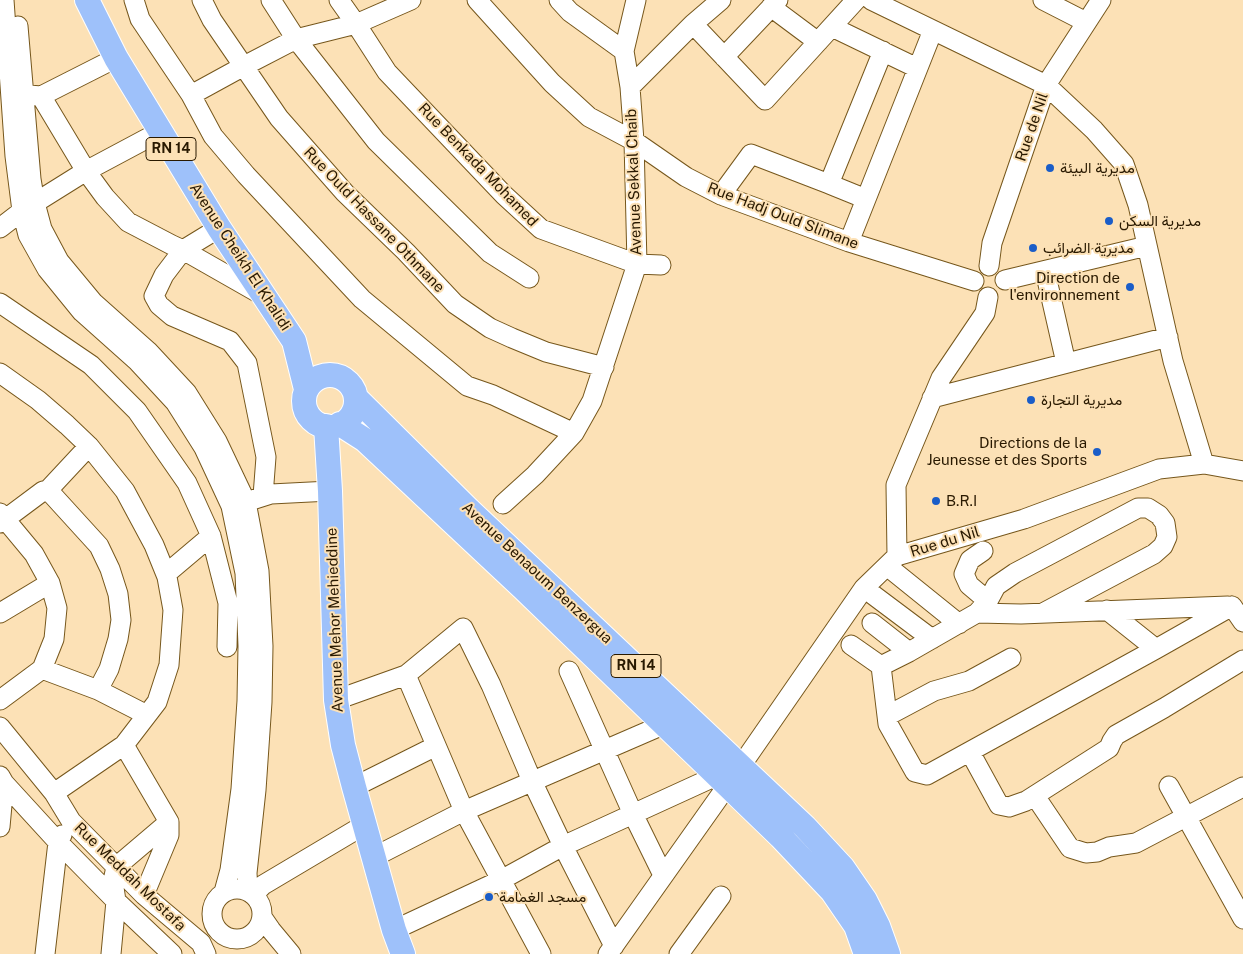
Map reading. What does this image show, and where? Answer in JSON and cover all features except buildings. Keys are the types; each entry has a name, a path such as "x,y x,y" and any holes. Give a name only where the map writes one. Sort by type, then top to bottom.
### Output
{"main road":[{"name":"Avenue Cheikh El Khalidi","path":"87,0 116,58 219,228 294,341 306,390"},
{"name":"RN 14","path":"294,341 337,376"},
{"path":"328,374 337,376 350,384 354,391 356,398 353,411 350,417 333,425 316,423 309,417 305,408 303,399 306,390 311,382 319,377 328,374"},
{"name":"Avenue Benaoum Benzergua","path":"356,398 469,510 805,827 843,868 865,900 878,926 888,954"},
{"name":"Avenue Benaoum Benzergua","path":"333,425 365,440 516,581 781,837 832,891 856,926 866,954"},
{"name":"Avenue Mehor Mehieddine","path":"333,425 330,491 336,700 343,745 364,825 394,930 404,954"}],"street":[{"path":"134,0 140,19 191,95 213,136 362,300 467,386 493,395 574,433"},
{"name":"Rue Ould Hassane Othmane","path":"202,0 212,20 279,118 345,193 406,252 455,304 490,328 512,338 546,352 604,367"},
{"path":"271,0 296,39 376,141 490,253 529,278"},
{"name":"Rue Benkada Mohamed","path":"339,0 387,72 504,195 541,229 637,264 661,265"},
{"path":"191,95 296,39 356,24 411,0"},
{"name":"Rue Hadj Ould Slimane","path":"477,0 552,83 589,116 634,141 686,177 721,195 850,242 974,281"},
{"path":"559,0 570,12 624,51"},
{"name":"Avenue Sekkal Chaib","path":"503,504 535,475 574,433 592,401 637,264 634,141 630,87 624,51 636,0"},
{"path":"630,87 693,24 722,0"},
{"path":"693,24 765,100 856,0"},
{"path":"871,0 1046,85 1094,130 1124,164 1138,205 1173,361 1204,464"},
{"path":"1043,0 1086,22"},
{"name":"Rue de Nil","path":"989,266 992,243 1046,85 1101,0"},
{"path":"724,57 775,3 818,42"},
{"path":"6,6 4,73 8,158 28,207 59,261 93,302 148,351 187,393 254,499"},
{"path":"6,6 33,95 105,197 128,222 183,250 262,295"},
{"path":"832,27 917,68"},
{"path":"850,242 932,30"},
{"path":"829,184 883,51"},
{"path":"33,95 116,58"},
{"path":"33,95 28,235 47,269 82,312 138,362 175,402 204,448 231,506 245,573 248,646 247,701 241,789 230,870 224,892"},
{"path":"0,228 28,207 86,171 161,131"},
{"path":"721,195 751,154 866,199"},
{"path":"219,228 183,250 164,275 154,296 159,305 172,316 230,341 247,363 266,457 254,499 260,571 263,646 262,702 256,790 247,873 250,893 260,905 262,917 291,954"},
{"path":"1005,280 1147,246"},
{"path":"989,266 1001,271 1005,280 999,294 988,297 980,294 974,281 978,271 989,266"},
{"path":"1045,271 1066,363"},
{"path":"959,624 892,561 896,485 940,378 984,313 988,297"},
{"path":"0,303 91,365 137,411 188,483 211,536 228,603 227,647"},
{"path":"932,398 1168,337"},
{"path":"0,373 38,400 67,425 89,446 125,491 154,545 166,574 173,610 169,665 158,702 124,744 54,793"},
{"path":"0,700 42,669 54,639 58,608 50,583 34,554 2,518 48,490 89,446"},
{"name":"Rue du Nil","path":"740,766 864,588 892,561 1024,519 1159,469 1204,464 1243,471"},
{"path":"48,490 99,546 110,569 118,594 120,620 118,639 109,669 98,690"},
{"path":"254,499 271,494 330,491"},
{"path":"469,510 503,504 496,535"},
{"path":"881,666 959,624 983,607 996,586 1015,573 1138,508 1148,508 1159,515 1164,523 1167,537 1159,550 1042,613"},
{"path":"166,574 211,536"},
{"path":"983,550 970,560 964,574 983,607 1021,614 1232,606"},
{"path":"0,613 50,583"},
{"path":"864,588 932,639"},
{"path":"1232,606 1243,622"},
{"path":"852,644 881,666 888,724 915,772 927,775 1156,650 1232,606"},
{"path":"1107,610 1156,650"},
{"path":"872,623 909,652"},
{"path":"336,700 406,675 463,628 491,685 532,782 611,950"},
{"path":"887,716 934,691 969,681 1011,658"},
{"path":"970,752 1000,805 1008,807 1026,801 1109,748 1116,734 1164,708 1243,660"},
{"path":"42,669 98,690 147,715"},
{"path":"569,671 633,814 663,875"},
{"path":"406,675 464,811 501,880 535,952"},
{"path":"374,858 464,811 665,724"},
{"name":"Rue Meddah Mostafa","path":"0,727 54,793 70,821 144,894 204,949"},
{"path":"124,744 169,822 169,835 144,894"},
{"path":"354,787 436,746"},
{"path":"394,930 501,880 563,846 633,814 722,780 740,766"},
{"path":"0,827 2,780"},
{"path":"2,780 58,842 164,952"},
{"path":"611,950 663,875 722,780"},
{"path":"1169,786 1243,919"},
{"path":"1034,796 1070,848 1086,853 1136,843 1243,787"},
{"path":"46,954 58,842 70,821"},
{"path":"111,954 116,901 113,881 116,867 169,822"},
{"path":"262,917 260,924 251,935 237,940 229,939 222,935 213,924 211,917 214,902 224,892 236,889 250,893 364,825"},
{"path":"679,954 721,896"},
{"path":"204,949 217,930"}],"place":[{"name":"مديرية البيئة","path":"1050,168"},
{"name":"مديرية السكن","path":"1109,221"},
{"name":"مديرية الضرائب","path":"1033,248"},
{"name":"Direction de l'environnement","path":"1130,287"},
{"name":"مديرية التجارة","path":"1031,400"},
{"name":"Directions de la Jeunesse et des Sports","path":"1097,452"},
{"name":"B.R.I","path":"936,501"},
{"name":"مسجد الغمامة","path":"489,897"}]}
